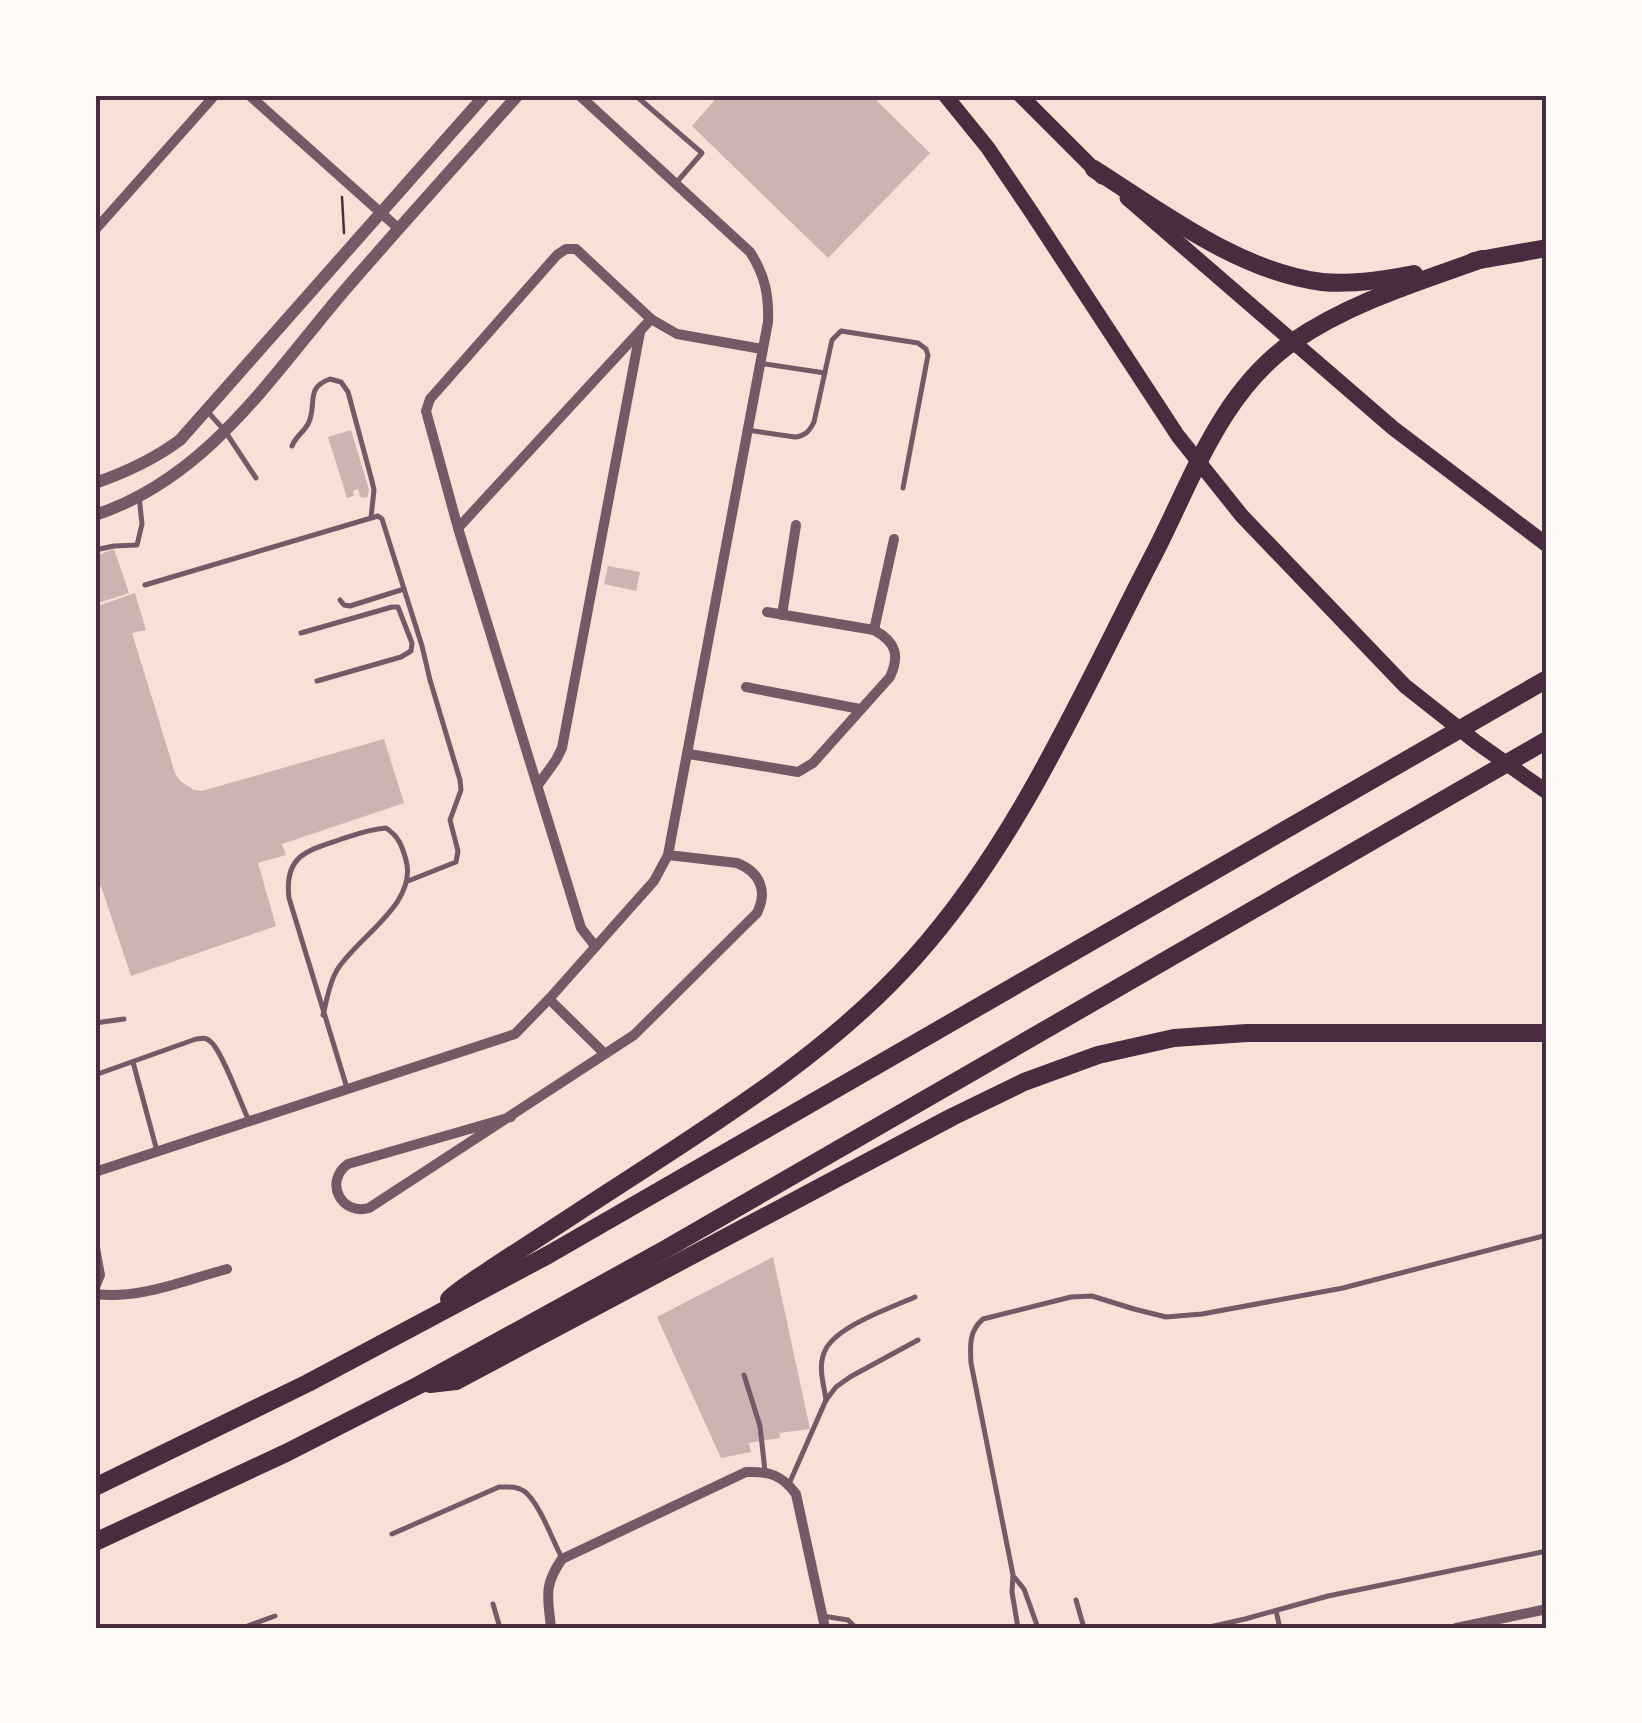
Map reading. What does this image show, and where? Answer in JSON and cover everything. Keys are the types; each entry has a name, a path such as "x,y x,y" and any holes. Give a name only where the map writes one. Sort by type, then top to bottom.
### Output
{"highway":[{"path":"1094,169 1194,232 1273,272 1296,278 1354,282 1399,277 1547,248"},
{"path":"436,1315 463,1288 727,1113 794,1064 849,1022 913,959 966,895 1056,747 1217,425 1242,389 1294,341 1339,315 1384,294 1482,259"},
{"path":"95,1486 308,1382 636,1205 1547,680"},
{"path":"95,1542 286,1453 419,1385 664,1250 1547,740"},
{"path":"419,1385 456,1381 952,1117 1024,1082 1098,1055 1174,1038 1247,1033 1547,1033"}],"main road":[{"path":"945,95 988,148 1135,373 1242,516 1405,686 1547,792"},
{"path":"1020,95 1094,169 1394,428 1547,545"}],"street":[{"path":"95,230 215,95"},
{"path":"249,95 399,229"},
{"path":"95,483 155,459 180,440 485,95"},
{"path":"95,515 182,470 225,431 518,95"},
{"path":"95,1172 507,1038 523,1028 654,881 668,855 768,322 768,295 750,252 579,95"},
{"path":"594,946 581,928 458,528 427,421 427,405 557,254 566,249 576,249 651,319 677,334 762,349"},
{"path":"458,528 651,319"},
{"path":"538,785 562,748 640,332"},
{"path":"782,615 796,526"},
{"path":"874,630 894,539"},
{"path":"689,754 798,772 814,764 890,678 896,662 892,646 874,630 767,612"},
{"path":"746,687 860,709"},
{"path":"512,1117 348,1164 336,1178 340,1198 350,1207 369,1208 512,1117 634,1035 757,913 764,892 746,867 668,855"},
{"path":"549,999 605,1054"},
{"path":"95,1248 100,1275 95,1290 110,1296 226,1269"},
{"path":"551,1628 548,1592 551,1575 562,1559 746,1472 765,1471 789,1484 796,1494 824,1622"},
{"path":"1456,1628 1547,1610"}],"lane":[{"path":"635,95 702,153 676,182"},
{"path":"748,430 803,436 814,422 832,340 845,330 918,343 928,355 903,488"},
{"path":"759,363 825,373"},
{"path":"292,446 308,424 318,384 330,379 341,382 348,392 374,490 371,518"},
{"path":"206,410 256,478"},
{"path":"95,550 137,545 142,524 139,495"},
{"path":"145,585 378,516 382,519 462,790 450,820 458,851 456,862 408,881"},
{"path":"340,600 350,606 404,589"},
{"path":"301,633 392,606 398,607 412,643 411,651 401,657 317,682"},
{"path":"324,1015 340,966 388,913 408,881 402,847 386,828 310,850 294,863 286,882 288,898 324,1015 347,1088"},
{"path":"95,1023 124,1019"},
{"path":"95,1075 206,1038 219,1055 249,1121"},
{"path":"133,1061 157,1151"},
{"path":"1018,1628 1012,1592 1014,1576 971,1363 972,1334 983,1319 1071,1297 1092,1296 1166,1317 1202,1314 1343,1288 1547,1235"},
{"path":"826,1400 821,1370 822,1355 830,1340 915,1296"},
{"path":"789,1484 826,1400 836,1387 918,1340"},
{"path":"744,1375 760,1426 765,1471"},
{"path":"392,1534 499,1488 512,1487 524,1492 534,1504 562,1559"},
{"path":"1205,1628 1328,1596 1547,1551"},
{"path":"1014,1576 1024,1589 1038,1628"},
{"path":"1076,1600 1084,1628"},
{"path":"493,1604 500,1628"},
{"path":"1276,1611 1280,1628"},
{"path":"242,1628 275,1616"},
{"path":"824,1622 848,1620 856,1628"}],"path":[{"path":"341,193 344,235"}],"building":[{"path":"719,95 871,95 930,153 828,258 692,126"},
{"path":"351,430 369,490 367,498 360,497 358,489 347,498 328,437"},
{"path":"114,549 129,593 98,603 95,556"},
{"path":"608,566 640,572 636,591 604,584"},
{"path":"135,593 146,630 132,633 180,781 202,791 384,739 404,803 282,844 286,855 258,863 276,926 131,976 101,886 95,887 95,607"},
{"path":"773,1257 810,1429 779,1433 780,1438 749,1443 751,1452 721,1458 657,1317"}]}
